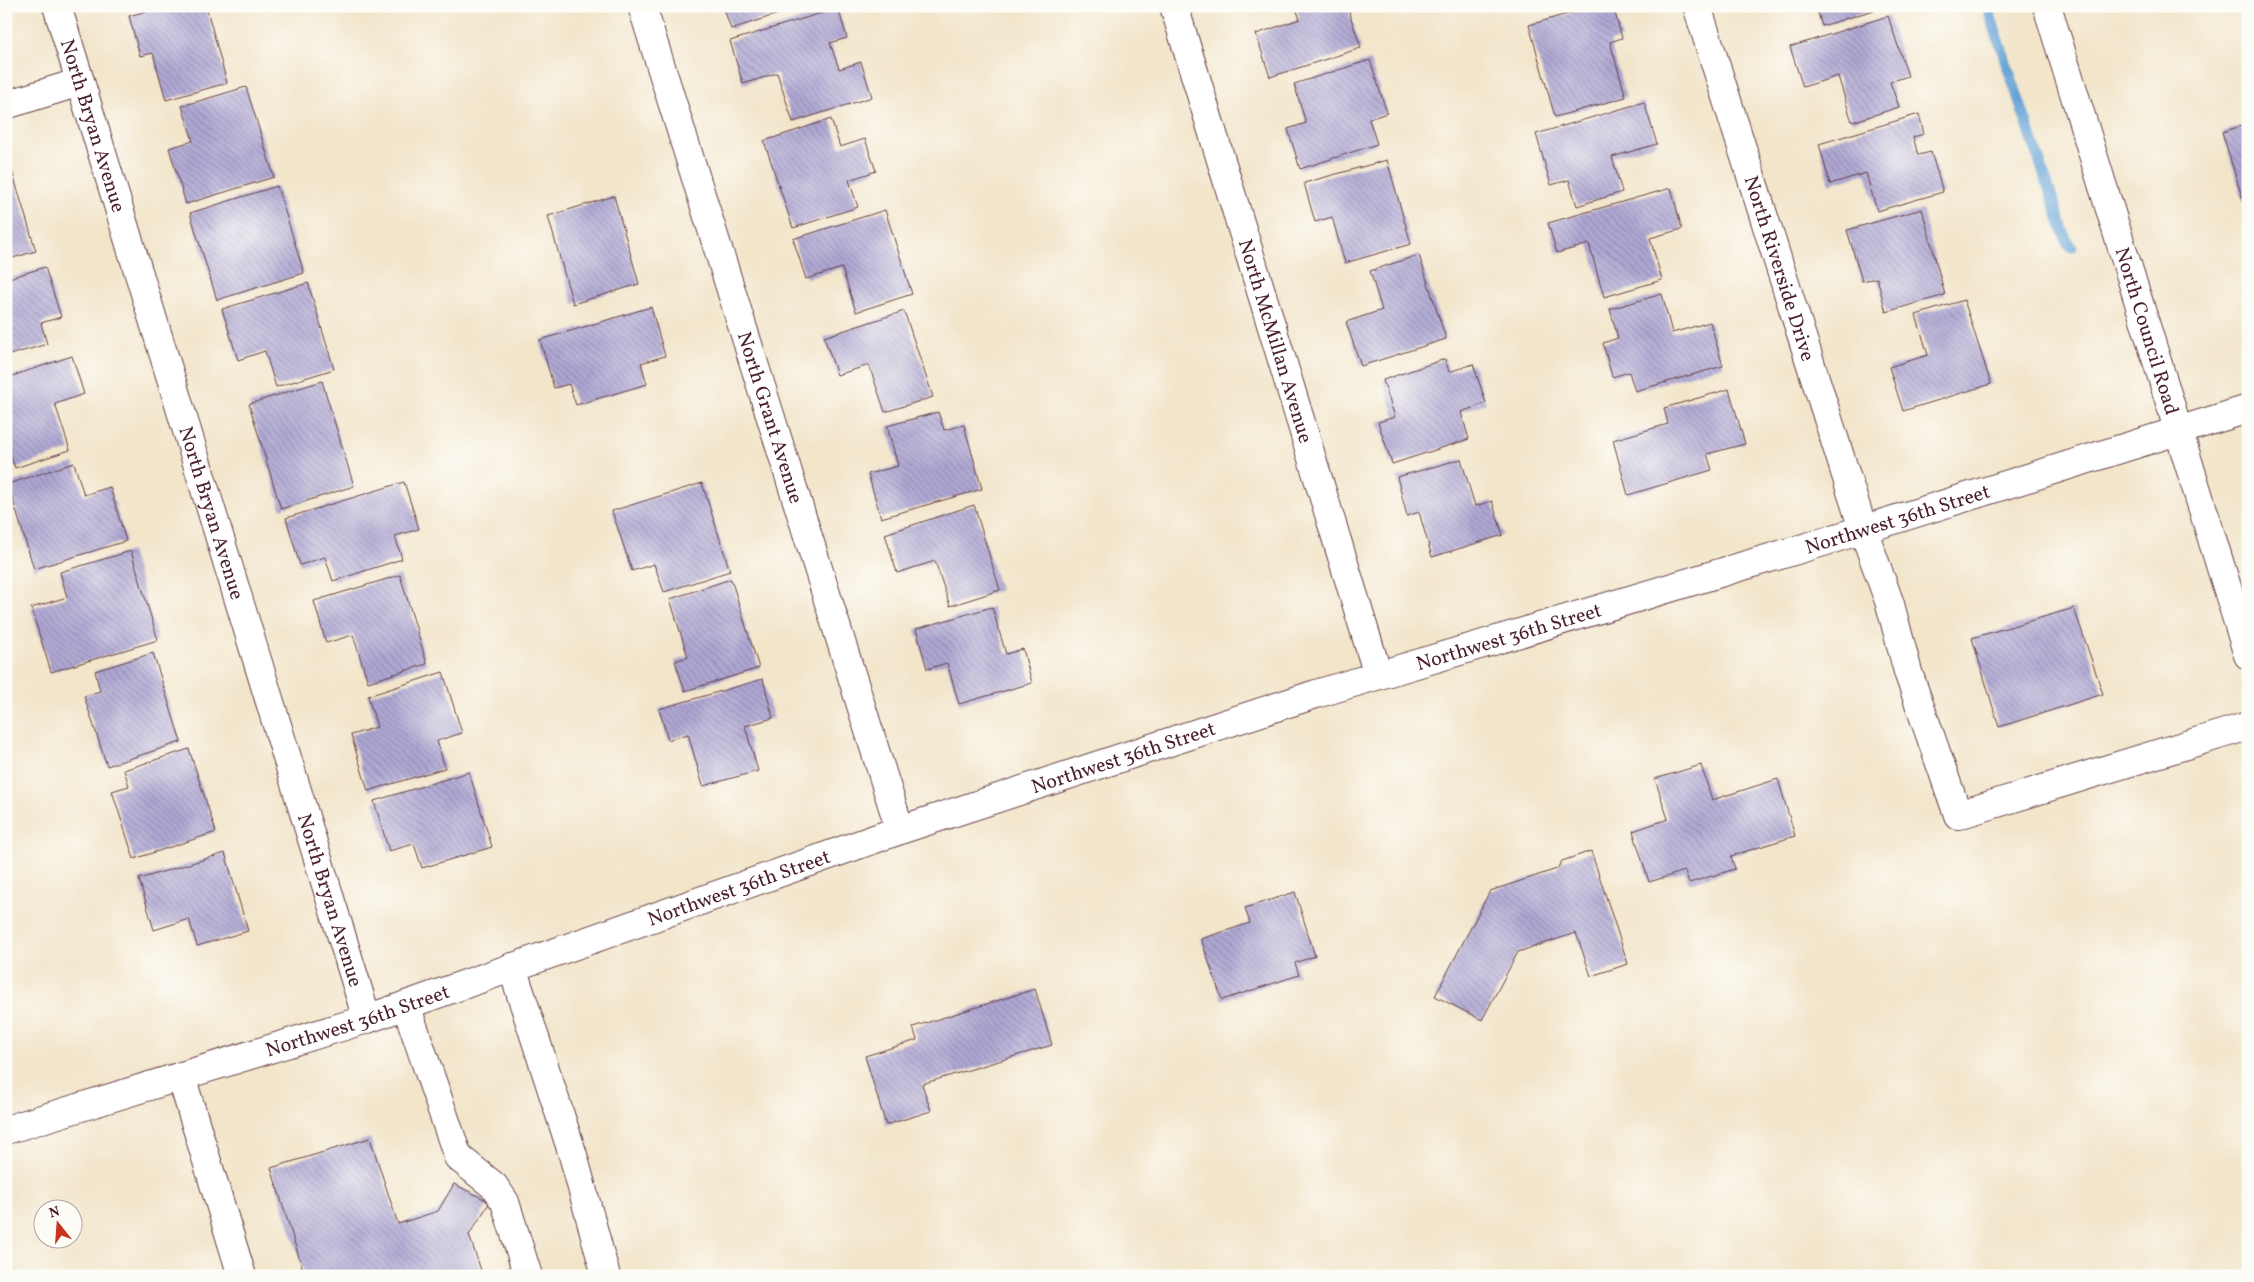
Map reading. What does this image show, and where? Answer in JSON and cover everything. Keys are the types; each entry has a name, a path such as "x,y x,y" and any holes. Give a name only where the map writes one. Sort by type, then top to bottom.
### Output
{"street":[{"name":"North Bryan Avenue","path":"57,6 367,1019"},
{"name":"North Grant Avenue","path":"642,6 900,830"},
{"name":"North McMillan Avenue","path":"1174,6 1378,675"},
{"name":"North Riverside Drive","path":"1697,6 1863,529 1890,604 1908,672 1958,815 2248,726"},
{"name":"North Council Road","path":"2047,6 2248,655"},
{"path":"6,105 80,82"},
{"name":"Northwest 36th Street","path":"6,1130 367,1019 900,830 1378,675 1863,529 2248,409"},
{"path":"512,967 572,1155 606,1276"},
{"path":"406,1005 458,1157 494,1186 505,1202 528,1276"},
{"path":"181,1076 242,1276"}],"building":[{"path":"164,6 206,6 227,83 166,100 153,53 140,56 129,16"},
{"path":"723,6 800,6 800,7 731,29"},
{"path":"1295,6 1347,6 1361,48 1270,77 1256,34 1300,19"},
{"path":"1595,6 1613,6 1622,38 1610,42 1626,97 1555,117 1529,25"},
{"path":"1816,6 1876,6 1877,9 1822,26"},
{"path":"838,8 847,38 830,43 839,69 861,62 872,97 793,122 777,73 743,84 730,41"},
{"path":"1888,16 1908,76 1890,82 1899,107 1852,122 1838,76 1803,87 1790,47"},
{"path":"1370,60 1387,113 1369,119 1377,144 1300,169 1288,129 1306,123 1294,84"},
{"path":"246,87 274,177 186,204 169,148 193,141 182,106"},
{"path":"1644,102 1657,144 1612,157 1622,192 1577,206 1569,180 1551,185 1536,134"},
{"path":"1919,114 1924,134 1913,137 1918,155 1931,152 1943,192 1877,211 1866,173 1830,184 1819,144"},
{"path":"831,119 840,147 865,139 876,171 849,180 858,207 793,228 764,141"},
{"path":"2248,124 2248,213 2247,213 2222,132"},
{"path":"1387,160 1411,244 1345,263 1332,217 1315,222 1304,183"},
{"path":"9,161 36,251 6,260 6,162"},
{"path":"277,186 304,273 217,300 190,213"},
{"path":"1671,188 1682,229 1650,238 1662,280 1604,297 1589,244 1557,253 1548,223"},
{"path":"614,196 639,284 573,304 548,216"},
{"path":"1922,209 1945,295 1886,312 1877,278 1862,281 1847,230"},
{"path":"885,210 912,294 856,312 842,268 806,279 793,239"},
{"path":"1419,255 1446,339 1361,366 1346,322 1382,310 1370,271"},
{"path":"45,267 61,317 41,323 47,344 6,356 6,279"},
{"path":"308,283 334,369 276,387 265,351 238,360 222,309"},
{"path":"1662,294 1672,333 1710,322 1723,366 1635,391 1629,372 1612,377 1603,343 1618,338 1610,309"},
{"path":"1964,300 1991,384 1903,411 1889,367 1928,355 1916,315"},
{"path":"651,307 665,356 641,363 647,384 576,405 569,384 554,388 540,340"},
{"path":"904,311 933,397 885,412 869,365 837,375 824,337"},
{"path":"72,356 84,394 55,404 70,450 15,468 6,442 6,378"},
{"path":"1445,359 1449,372 1473,364 1486,403 1461,412 1469,439 1392,464 1378,422 1395,417 1383,380"},
{"path":"322,381 354,486 281,509 249,404"},
{"path":"1729,389 1745,444 1707,454 1712,470 1628,495 1613,440 1668,424 1664,408"},
{"path":"938,412 944,430 964,425 982,489 881,518 868,474 898,466 887,426"},
{"path":"1461,459 1475,506 1492,501 1503,535 1432,557 1419,512 1407,516 1397,477"},
{"path":"74,463 84,495 110,487 126,541 34,569 8,484"},
{"path":"404,482 419,529 395,536 402,559 333,581 325,557 300,565 286,518"},
{"path":"702,483 730,571 664,592 654,564 632,571 612,511"},
{"path":"974,505 1000,590 950,606 935,561 897,573 885,534"},
{"path":"131,551 158,640 51,672 31,608 67,597 60,572"},
{"path":"400,575 427,664 368,682 353,635 326,643 314,601"},
{"path":"731,579 759,668 685,691 675,661 688,657 670,599"},
{"path":"992,607 1006,654 1023,649 1032,683 959,704 947,663 927,669 916,629"},
{"path":"2074,608 2103,694 1999,727 1972,638"},
{"path":"153,653 181,742 107,766 84,696 100,691 95,671"},
{"path":"443,672 462,733 437,741 445,768 368,791 351,735 377,727 368,696"},
{"path":"763,679 773,718 745,726 758,771 703,786 688,734 668,740 659,709"},
{"path":"189,749 216,832 134,859 112,791 129,786 124,770"},
{"path":"1701,765 1712,800 1778,779 1795,836 1731,856 1735,869 1689,883 1685,871 1649,882 1633,831 1668,819 1655,779"},
{"path":"469,772 492,847 422,868 414,844 389,851 374,801"},
{"path":"1591,851 1628,964 1591,976 1576,933 1518,952 1482,1020 1435,996 1490,891 1557,869 1562,861"},
{"path":"225,853 248,931 197,946 189,919 154,930 139,879"},
{"path":"1295,892 1315,956 1295,963 1299,975 1222,1000 1201,939 1250,923 1245,908"},
{"path":"1035,989 1052,1045 922,1084 931,1111 886,1125 865,1056 917,1040 913,1027"},
{"path":"370,1138 398,1224 438,1211 454,1184 490,1202 469,1235 483,1276 305,1276 271,1168"}],"waterway":[{"path":"1987,6 2067,242 2072,247"}]}
